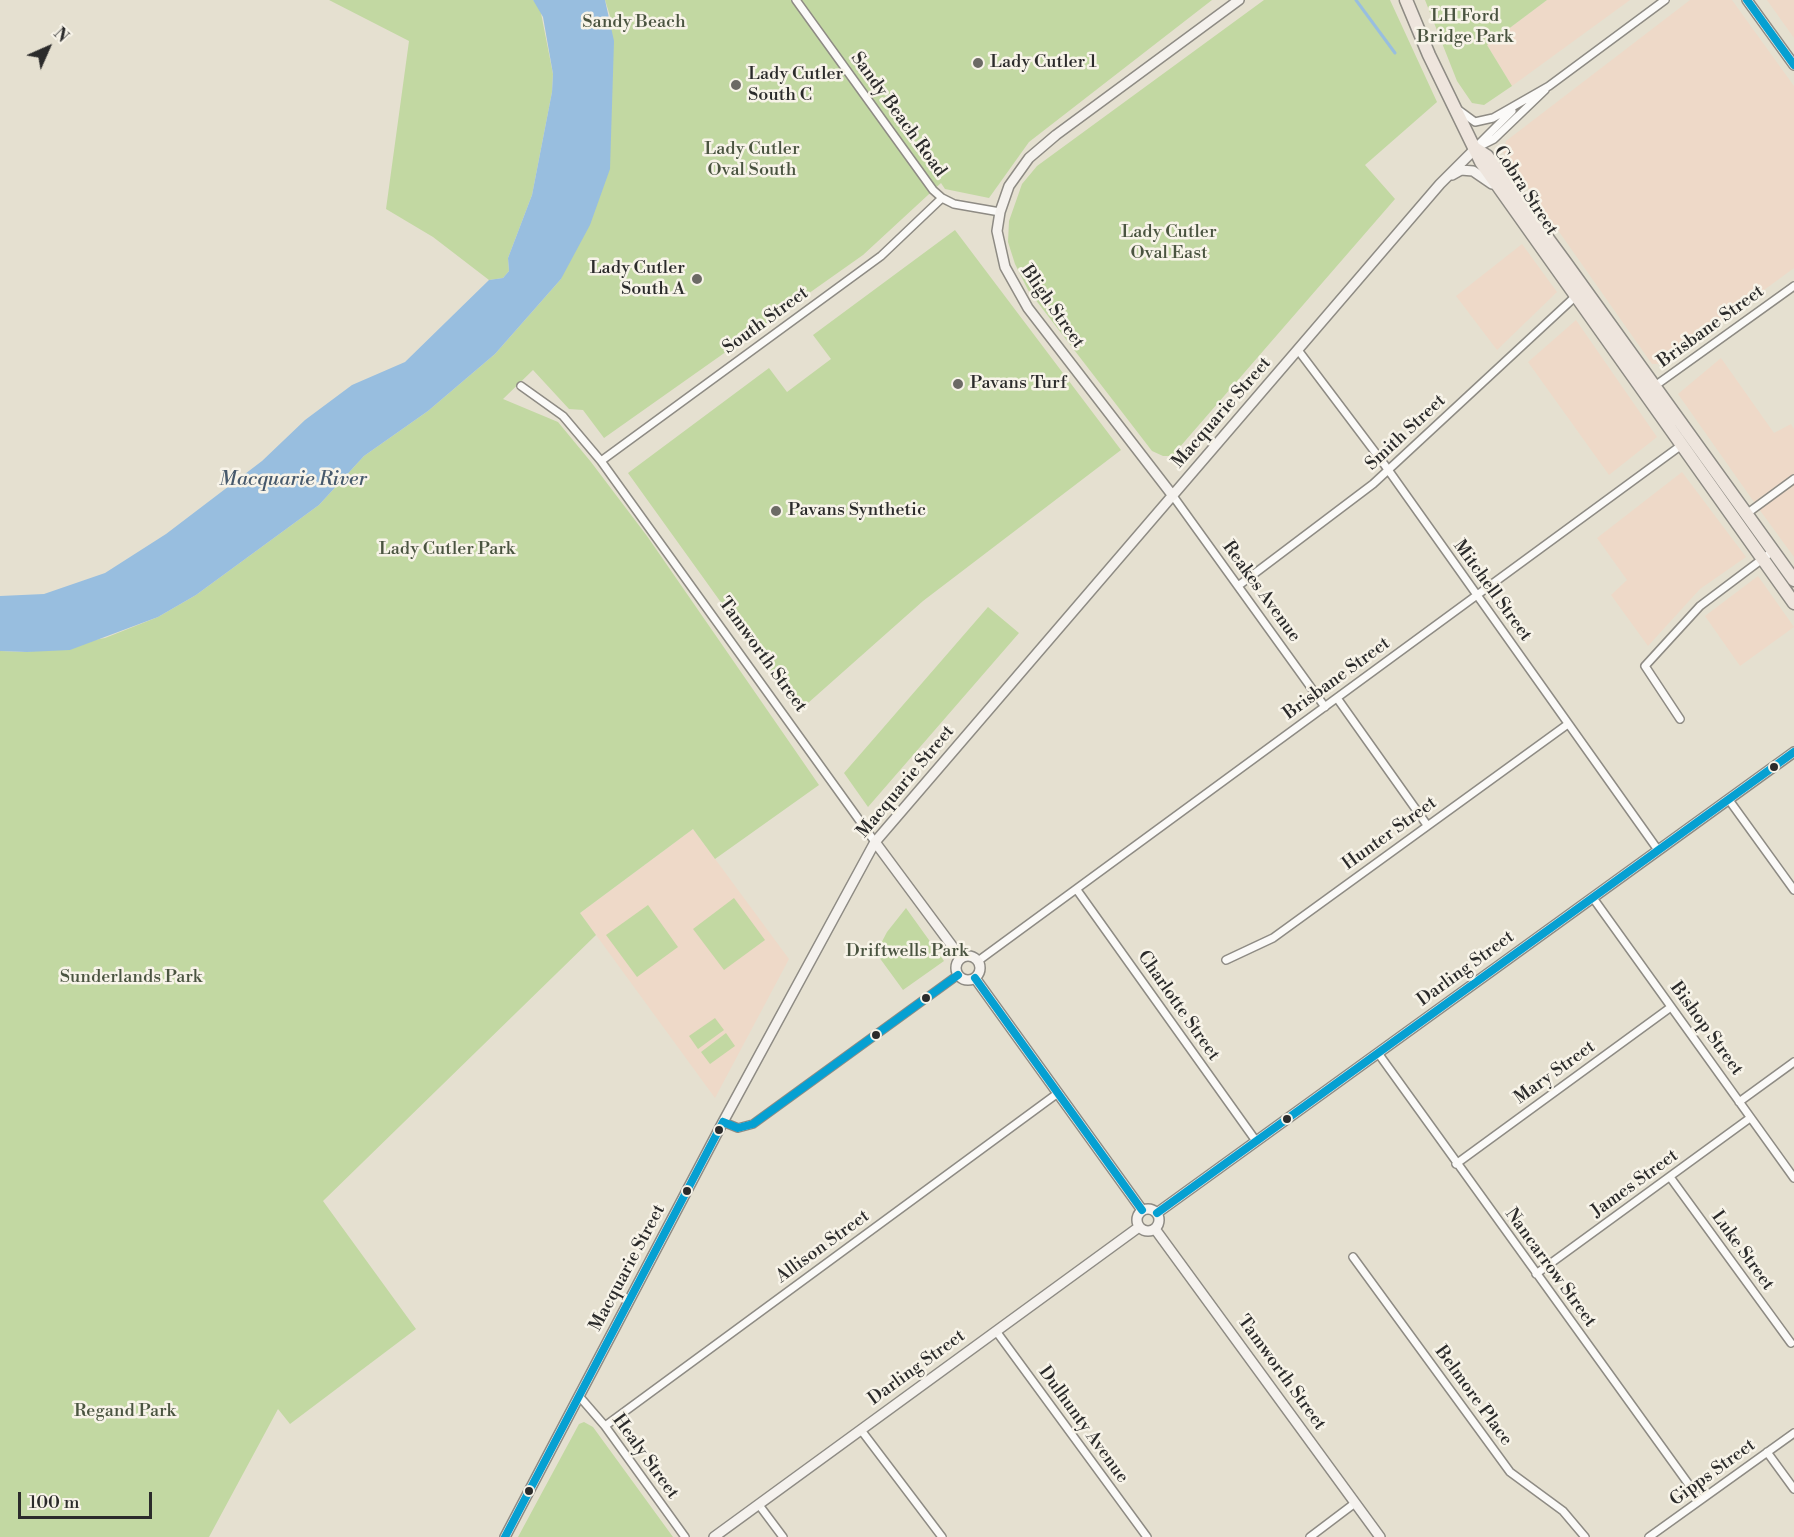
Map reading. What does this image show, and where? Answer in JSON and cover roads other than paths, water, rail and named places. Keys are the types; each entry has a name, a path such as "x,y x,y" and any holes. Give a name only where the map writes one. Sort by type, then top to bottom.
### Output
{"highway":[{"path":"1406,0 1449,99 1476,148"},
{"name":"Cobra Street","path":"1476,148 1480,162 1574,297 1650,389 1672,410 1741,518"},
{"name":"Cobra Street","path":"1476,148 1487,156 1584,289 1650,389 1682,446 1768,555 1794,603"},
{"name":"Cobra Street","path":"1768,555 1794,580"}],"street":[{"name":"Sandy Beach Road","path":"796,0 925,180 942,198 967,207 1000,212"},
{"name":"Bligh Street","path":"1173,496 1015,288 999,248 997,231 1000,212 1009,186 1018,171 1042,146 1239,0"},
{"name":"Macquarie Street","path":"1476,148 1494,139 1549,86 1665,0"},
{"path":"1747,0 1794,65"},
{"name":"Macquarie Street","path":"1449,99 1468,119 1481,122 1549,86"},
{"name":"Macquarie Street","path":"505,1537 723,1122 875,842 1440,184 1476,148 1488,132 1530,96"},
{"path":"1440,184 1456,172 1467,169 1478,172 1501,192"},
{"name":"South Street","path":"601,461 881,256 942,198"},
{"name":"Brisbane Street","path":"1650,389 1794,286"},
{"name":"Smith Street","path":"1238,586 1388,471 1584,289"},
{"name":"Mitchell Street","path":"1298,350 1388,471 1658,850"},
{"name":"Tamworth Street","path":"521,386 563,416 601,461 875,842 962,958"},
{"path":"1672,410 1685,435 1682,446"},
{"name":"Brisbane Street","path":"978,961 1682,446"},
{"path":"1741,518 1794,479"},
{"name":"Reakes Avenue","path":"1173,496 1325,707"},
{"path":"1680,718 1645,666 1700,606 1768,555"},
{"path":"1337,698 1427,825"},
{"name":"Hunter Street","path":"1226,960 1273,938 1568,724"},
{"name":"Darling Street","path":"1158,1213 1794,752"},
{"path":"1729,800 1794,890"},
{"name":"Charlotte Street","path":"1077,890 1256,1141"},
{"name":"Bishop Street","path":"1593,898 1794,1178"},
{"path":"968,956 978,961 980,968 975,978 968,981 958,975 956,968 962,958 968,956"},
{"path":"723,1122 738,1128 753,1124 958,975"},
{"path":"975,978 1142,1210"},
{"name":"Mary Street","path":"1456,1164 1671,1007"},
{"name":"Nancarrow Street","path":"1378,1053 1700,1500"},
{"path":"1739,1102 1794,1062"},
{"name":"Allison Street","path":"605,1426 1058,1094"},
{"name":"James Street","path":"1536,1274 1750,1118"},
{"name":"Luke Street","path":"1670,1177 1791,1343"},
{"path":"1149,1208 1158,1213 1160,1223 1155,1229 1145,1231 1139,1227 1137,1216 1142,1210 1149,1208"},
{"name":"Darling Street","path":"714,1537 1139,1227"},
{"name":"Tamworth Street","path":"1155,1229 1380,1537"},
{"name":"Belmore Place","path":"1353,1257 1510,1472 1563,1511 1585,1537"},
{"name":"Dulhunty Avenue","path":"996,1331 1147,1537"},
{"name":"Healy Street","path":"579,1396 605,1426 685,1537"},
{"path":"861,1430 942,1537"},
{"name":"Gipps Street","path":"1649,1537 1794,1433"},
{"path":"1767,1452 1794,1489"},
{"path":"1310,1537 1355,1503"},
{"path":"759,1505 783,1537"}],"water":[{"name":"Macquarie River","path":"533,0 605,0 614,41 610,169 590,225 561,279 495,354 428,411 364,456 319,505 196,595 158,617 70,650 0,651 0,596 44,594 105,573 166,534 262,461 305,420 352,385 405,362 489,280 503,278 509,271 508,258 532,195 552,92 553,74 543,17"}],"waterway":[{"path":"1356,0 1395,53"}],"place":[{"name":"Lady Cutler 1","path":"978,63"},
{"name":"Lady Cutler South C","path":"736,85"},
{"name":"Lady Cutler South A","path":"697,279"},
{"name":"Pavans Turf","path":"958,384"},
{"name":"Pavans Synthetic","path":"776,511"}],"park label":[{"name":"Sandy Beach","path":"634,23"},
{"name":"LH Ford Bridge Park","path":"1465,27"},
{"name":"Lady Cutler Oval South","path":"752,160"},
{"name":"Lady Cutler Oval East","path":"1169,243"},
{"name":"Lady Cutler Park","path":"447,550"},
{"name":"Driftwells Park","path":"907,952"},
{"name":"Sunderlands Park","path":"131,978"},
{"name":"Regand Park","path":"125,1412"}]}
